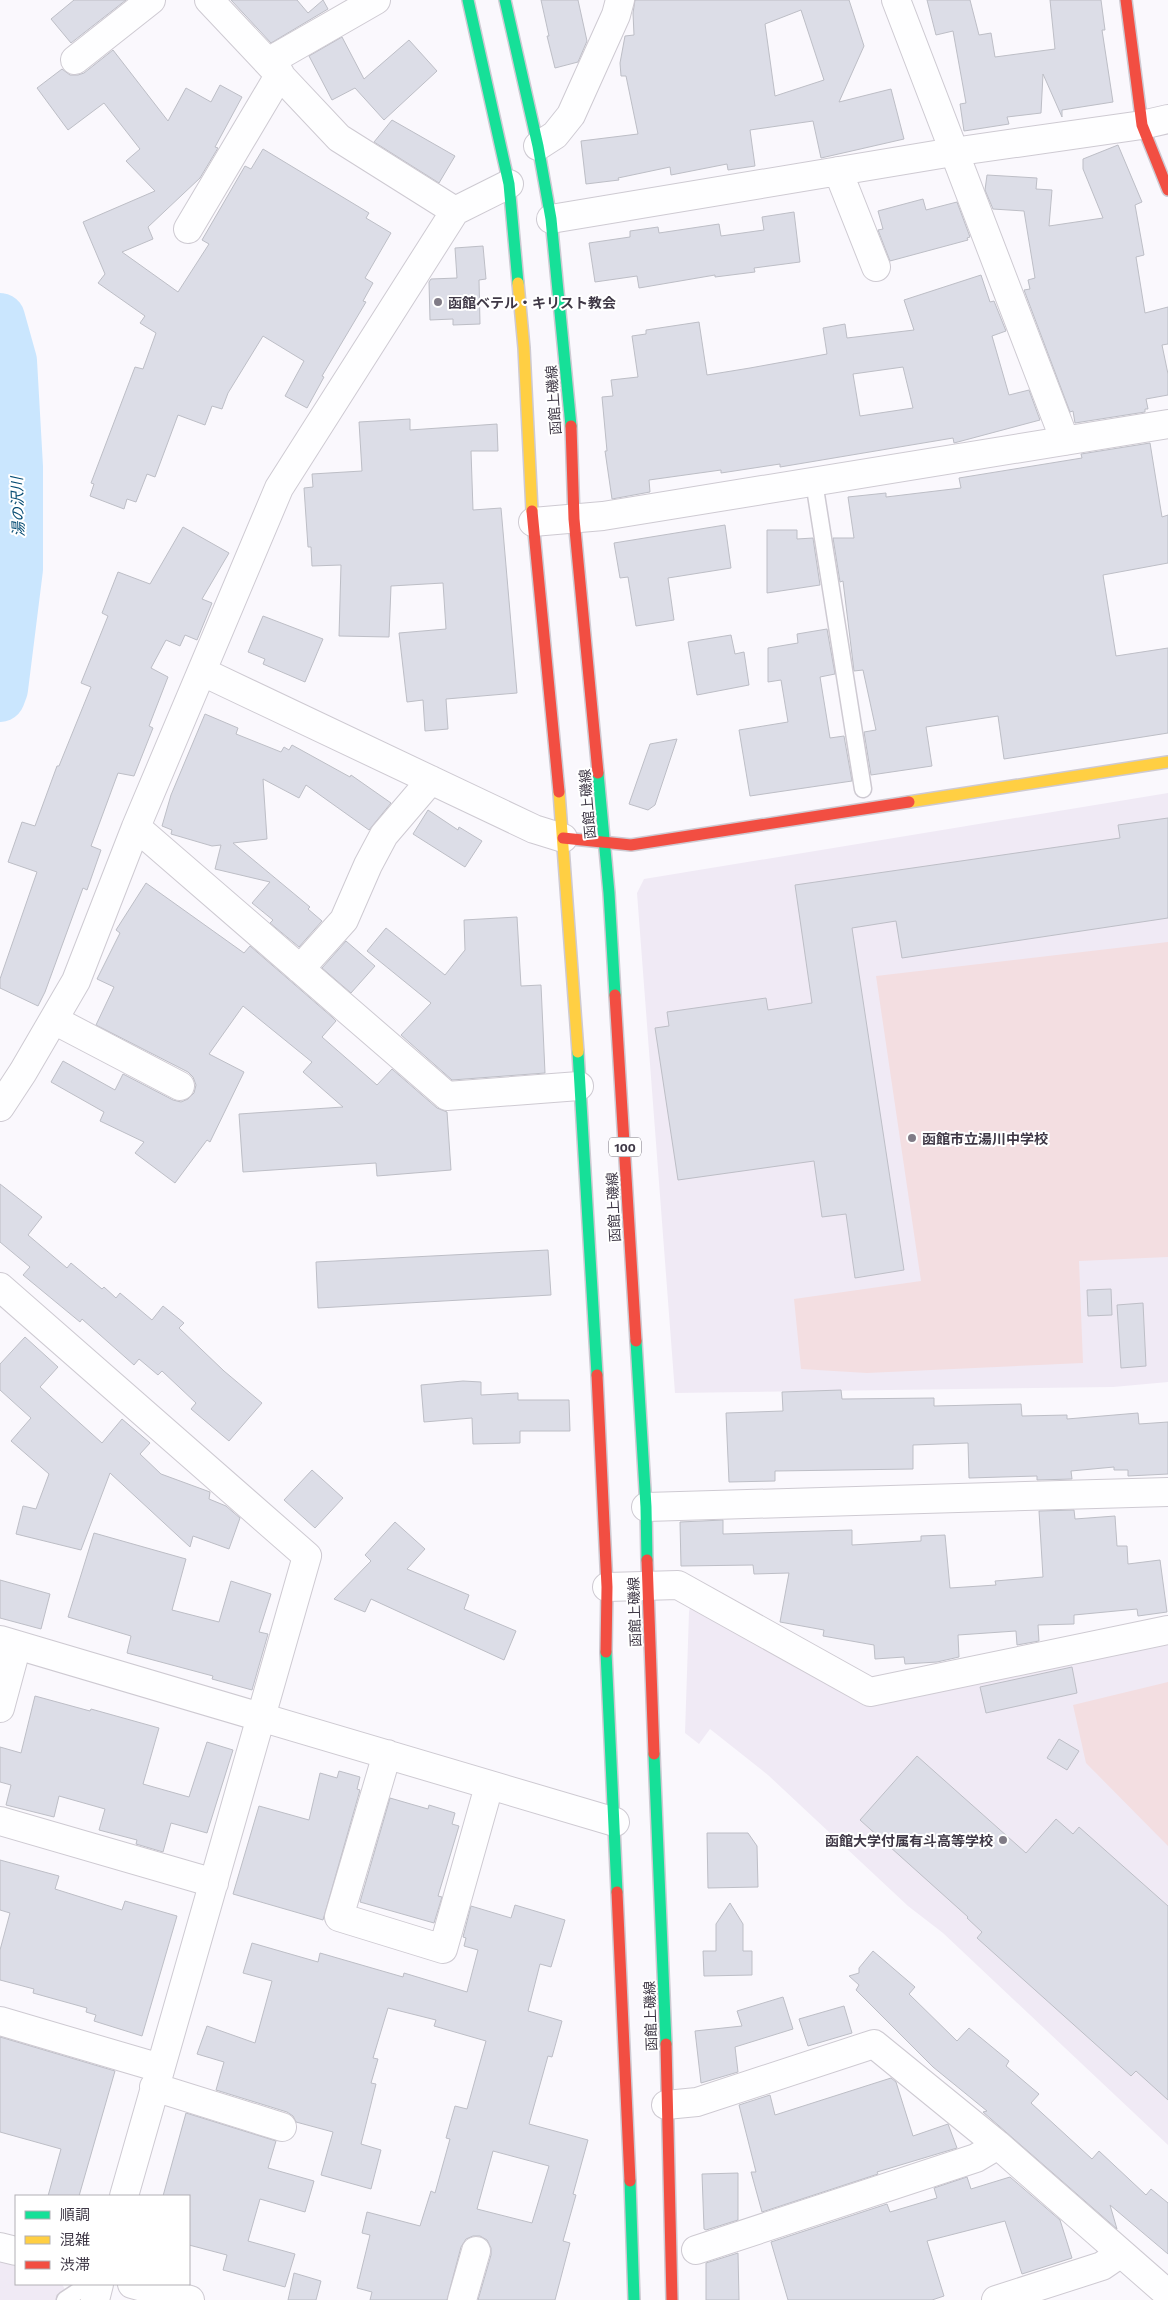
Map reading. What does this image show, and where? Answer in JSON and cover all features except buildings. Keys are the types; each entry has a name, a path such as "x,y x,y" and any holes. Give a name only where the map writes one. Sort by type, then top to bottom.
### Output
{"main road":[{"name":"函館上磯線","path":"468,0 509,184 524,348 533,522 563,838 587,1191 607,1587 606,1665 615,1822 634,2300"},
{"name":"函館上磯線","path":"505,0 538,146 551,219 570,410 574,519 605,844 646,1507 647,1587 665,2008 672,2300"},
{"path":"1126,0 1142,125 1168,190"},
{"path":"563,838 605,844 631,845 1168,762"}],"street":[{"path":"75,60 151,0"},
{"path":"209,0 339,138 455,211"},
{"path":"188,229 274,68 376,0"},
{"path":"538,146 555,135 571,115 616,15 620,0"},
{"path":"896,0 1065,442"},
{"path":"551,219 953,152 1142,125 1168,119"},
{"path":"838,171 876,267"},
{"path":"0,1107 23,1072 76,981 136,827 280,488 455,211 509,184"},
{"path":"533,522 574,519 814,482 1168,424"},
{"path":"203,672 534,829 563,838"},
{"path":"300,969 344,920 368,865 384,835 431,780"},
{"path":"136,827 446,1096 579,1086"},
{"path":"54,1020 180,1086"},
{"path":"0,1287 307,1556 124,2195"},
{"path":"646,1507 1168,1492"},
{"path":"607,1587 678,1585 870,1692 1168,1630"},
{"path":"0,1708 8,1642 615,1822"},
{"path":"387,1754 339,1917 443,1949 490,1786"},
{"path":"0,1821 214,1883"},
{"path":"0,2021 157,2078 282,2127"},
{"path":"666,2104 697,2102 874,2044 998,2145 1168,2294"},
{"path":"696,2250 976,2158 998,2145"},
{"path":"0,2247 15,2251"},
{"path":"462,2300 476,2252"},
{"path":"996,2300 1102,2266 1121,2253"},
{"path":"94,2300 99,2285"},
{"path":"136,2285 190,2300"}],"lane":[{"path":"814,482 862,789"},
{"path":"65,2300 88,2285"}],"shaded area":[{"name":"函館市立湯川中学校","path":"1168,793 1168,1382 1113,1387 675,1393 637,893 644,879"},
{"path":"1168,942 1168,1257 1079,1261 1083,1363 867,1373 801,1369 794,1299 921,1281 876,976"},
{"name":"函館大学付属有斗高等学校","path":"691,1602 867,1700 1168,1641 1168,2145 943,1933 908,1906 768,1775 710,1729 699,1744 685,1733 689,1612"},
{"path":"1168,1682 1168,1846 1086,1763 1073,1705"},
{"path":"0,2261 15,2266 15,2285 63,2285 71,2300 0,2300"}],"waterway":[{"name":"湯の沢川","path":"0,318 12,361 18,467 18,569 3,689 0,697"}],"traffic: fast":[{"path":"468,0 509,184 518,283"},
{"path":"505,0 538,146 551,219 571,426"},
{"path":"598,773 609,893 615,995"},
{"path":"578,1052 597,1375"},
{"path":"636,1341 646,1507 647,1560"},
{"path":"606,1652 617,1892"},
{"path":"654,1754 666,2044"},
{"path":"630,2181 634,2300"}],"traffic: slow":[{"path":"518,283 524,348 532,511"},
{"path":"909,802 1168,762"},
{"path":"559,792 578,1052"}],"traffic: jam":[{"path":"1126,0 1142,125 1168,190"},
{"path":"571,426 574,519 598,773"},
{"path":"532,511 559,792"},
{"path":"563,838 631,845 909,802"},
{"path":"615,995 636,1341"},
{"path":"597,1375 607,1587 606,1652"},
{"path":"647,1560 654,1754"},
{"path":"617,1892 630,2181"},
{"path":"666,2044 672,2300"}],"place":[{"name":"函館ベテル・キリスト教会","path":"438,302"},
{"name":"函館市立湯川中学校","path":"912,1138"},
{"name":"函館大学付属有斗高等学校","path":"1003,1840"}]}
